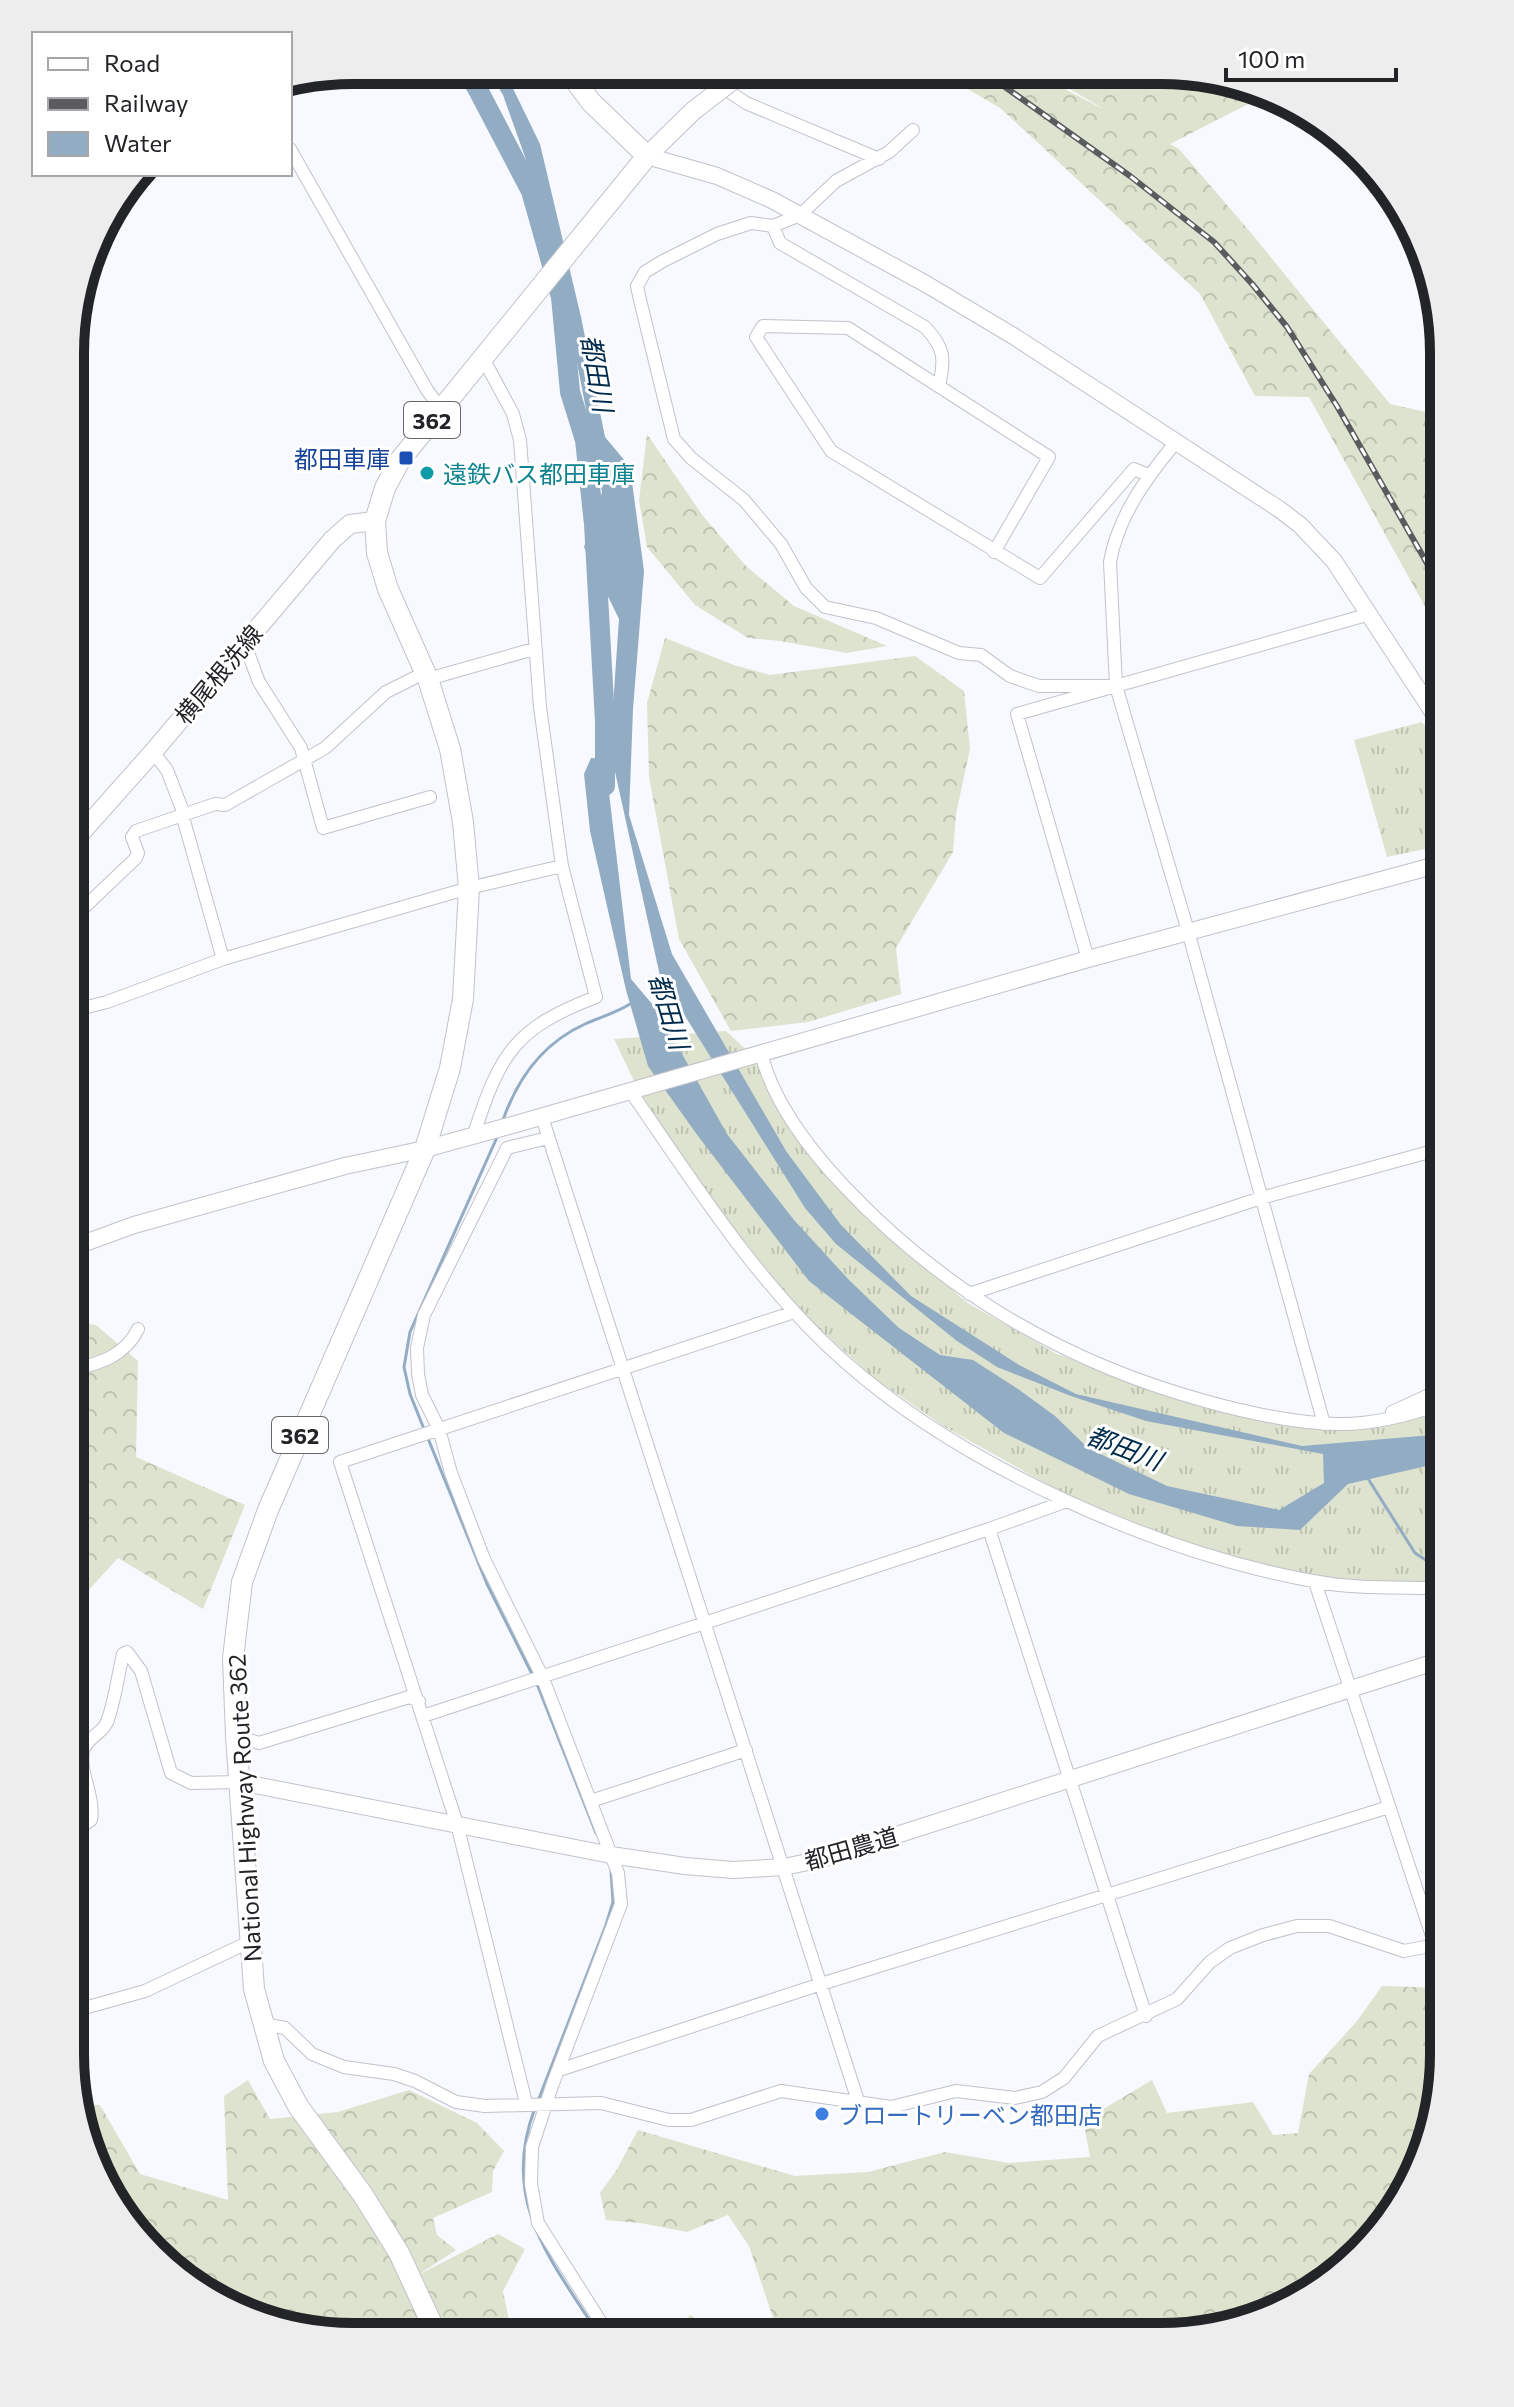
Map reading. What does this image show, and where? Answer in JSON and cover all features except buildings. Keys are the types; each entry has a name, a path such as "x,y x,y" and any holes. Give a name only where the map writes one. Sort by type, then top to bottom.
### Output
{"highway":[{"path":"578,84 591,102 647,156"},
{"name":"National Highway Route 362","path":"431,2323 399,2253 363,2195 298,2106 274,2061 254,1989 249,1942 233,1658 242,1582 268,1510 425,1149 450,1068 463,999 469,888 463,822 450,749 427,675 388,589 377,553 375,521 385,488 400,460 647,156"}],"main road":[{"path":"647,156 693,111 728,84"},
{"name":"横尾根洗線","path":"84,830 332,540 350,524 375,521"}],"street":[{"path":"718,84 746,103 879,159"},
{"path":"913,130 879,159 836,181 800,215 773,226 751,223 717,234 645,272 637,286 674,439 691,458 744,500 781,544 806,588 825,607 876,618 959,653 981,655 1010,676 1039,686 1116,686"},
{"path":"292,153 427,390 441,409"},
{"path":"647,156 717,176 800,215 1015,337 1258,494 1300,525 1334,561 1430,707"},
{"path":"773,226 780,243 925,327 938,341 943,357 939,386"},
{"path":"994,552 1049,457 848,328 763,326 756,337 831,451 994,552 1040,578 1134,469 1148,475"},
{"path":"481,1132 486,1097 504,1057 529,1030 563,1009 596,997 562,866 540,707 520,440 513,414 484,360"},
{"path":"1176,442 1148,475 1122,521 1110,562 1116,686 1188,931 1324,1424"},
{"path":"1088,959 1017,714 1370,614"},
{"path":"244,642 259,682 301,748 323,828 430,797"},
{"path":"84,908 136,858 138,853 132,837 136,831 215,804 225,805 305,761 346,731 386,692 427,675 534,649"},
{"path":"153,752 167,770 182,809 223,959"},
{"path":"84,1008 223,959 469,888 562,866"},
{"path":"84,1243 134,1225 299,1178 425,1149 542,1117 1088,959 1430,867"},
{"path":"761,1053 777,1093 824,1164 858,1201 905,1245 969,1294 1037,1335 1135,1379 1230,1408 1324,1424 1371,1422 1429,1407"},
{"path":"635,1090 738,1245 794,1312 845,1362 899,1404 983,1456 1067,1501 1217,1558 1315,1582 1429,1588"},
{"path":"542,1117 858,2101"},
{"path":"536,2103 559,2070 621,1904 618,1873 591,1801 484,1559 451,1473 438,1429 422,1395 417,1348 424,1315 507,1148 548,1138"},
{"path":"969,1294 1261,1198 1430,1152"},
{"path":"601,2323 538,2223 531,2184 536,2103 457,1824 340,1462 794,1312"},
{"path":"84,1367 115,1356 131,1343 138,1329"},
{"path":"1371,1422 1429,1395"},
{"path":"423,1716 1067,1501"},
{"path":"989,1529 1146,2016"},
{"path":"1315,1582 1389,1807 1429,1915"},
{"path":"84,1749 108,1719 123,1654 127,1652 141,1671 171,1773 191,1783 240,1782"},
{"name":"都田農道","path":"240,1782 611,1855 733,1870 784,1867 822,1859 1429,1664"},
{"path":"236,1736 259,1743 409,1697 419,1701"},
{"path":"591,1801 746,1750"},
{"path":"84,1766 93,1806 91,1820 84,1824"},
{"path":"559,2070 821,1984 1389,1807"},
{"path":"263,2024 285,2028 312,2054 344,2067 394,2074 456,2102 485,2106 601,2103 669,2120 691,2120 781,2091 891,2107 956,2091 1015,2098 1042,2092 1064,2078 1098,2036 1177,1999 1210,1962 1230,1948 1263,1935 1297,1926 1329,1926 1404,1951 1429,1945"},
{"path":"84,2008 145,1991 249,1942"}],"green space":[{"path":"962,84 1055,84 1107,111 1061,84 1196,86 1254,101 1170,144 1179,149 1252,234 1390,404 1430,413 1430,615 1309,397 1255,396 1200,294 1000,108"},
{"path":"647,434 703,516 746,566 794,606 887,646 847,653 748,638 695,605 647,547 639,500"},
{"path":"665,638 734,665 770,675 915,656 964,691 970,749 956,814 953,852 896,948 901,994 808,1022 731,1031 679,939 649,777 647,703"},
{"path":"1422,722 1430,732 1430,848 1387,857 1354,740"},
{"path":"726,1031 752,1055 848,1196 966,1302 1057,1354 1240,1410 1356,1423 1429,1405 1429,1582 1391,1585 1283,1571 1200,1549 1063,1493 945,1427 875,1379 787,1299 699,1185 644,1102 614,1039"},
{"path":"84,1323 96,1325 138,1361 136,1457 245,1505 203,1609 118,1558 84,1595"},
{"path":"1382,1986 1429,1988 1429,2071 1425,2106 1410,2157 1374,2218 1351,2244 1325,2267 1295,2287 1247,2309 1213,2318 1161,2323 775,2323 749,2246 728,2215 687,2232 606,2220 600,2193 638,2130 795,2176 868,2172 945,2152 1009,2163 1090,2157 1082,2113 1105,2108 1152,2080 1167,2113 1253,2102 1273,2135 1298,2133 1309,2074 1357,2021"},
{"path":"248,2080 270,2119 338,2112 409,2090 477,2123 504,2151 493,2171 492,2192 433,2218 437,2235 456,2250 418,2275 498,2234 525,2249 503,2291 510,2323 318,2321 250,2303 189,2267 140,2218 120,2188 104,2157 89,2104 100,2105 140,2174 228,2200 224,2096"},
{"path":"691,2315 702,2323 680,2323"}],"water":[{"path":"496,84 511,84 540,144 581,317 605,437 630,467 644,571 633,709 629,815 672,954 786,1151 841,1225 911,1296 1019,1365 1076,1394 1302,1446 1429,1435 1429,1465 1348,1484 1300,1530 1237,1526 1129,1494 1004,1433 809,1281 648,1066 626,990 590,831 584,774 591,758 605,759 631,979 658,1011 727,1134 794,1220 849,1280 899,1328 940,1355 973,1360 1055,1416 1088,1448 1167,1486 1279,1510 1324,1483 1323,1454 1146,1421 997,1367 957,1341 836,1244 805,1208 660,976 610,749 619,619 584,547 602,492 552,233"}],"waterway":[{"name":"都田川","path":"475,84 531,191 561,297 570,392 585,440 594,524 605,721 605,786"},
{"path":"503,1120 524,1076 545,1051 570,1032 630,1004"},
{"path":"424,1429 410,1394 404,1367 410,1332 498,1135"},
{"path":"427,1436 487,1584 532,1674"},
{"path":"1367,1477 1415,1553 1429,1562"},
{"path":"537,1684 596,1833"},
{"path":"538,2101 606,1925 613,1902 611,1871"},
{"path":"535,2108 525,2142 523,2173 527,2202 549,2255 591,2323"}],"railway":[{"path":"1001,84 1130,176 1214,242 1253,285 1287,327 1337,406 1430,568"}],"place":[{"name":"都田車庫","path":"406,458"},
{"name":"遠鉄バス都田車庫","path":"427,473"},
{"name":"ブロートリーベン都田店","path":"822,2114"}]}
